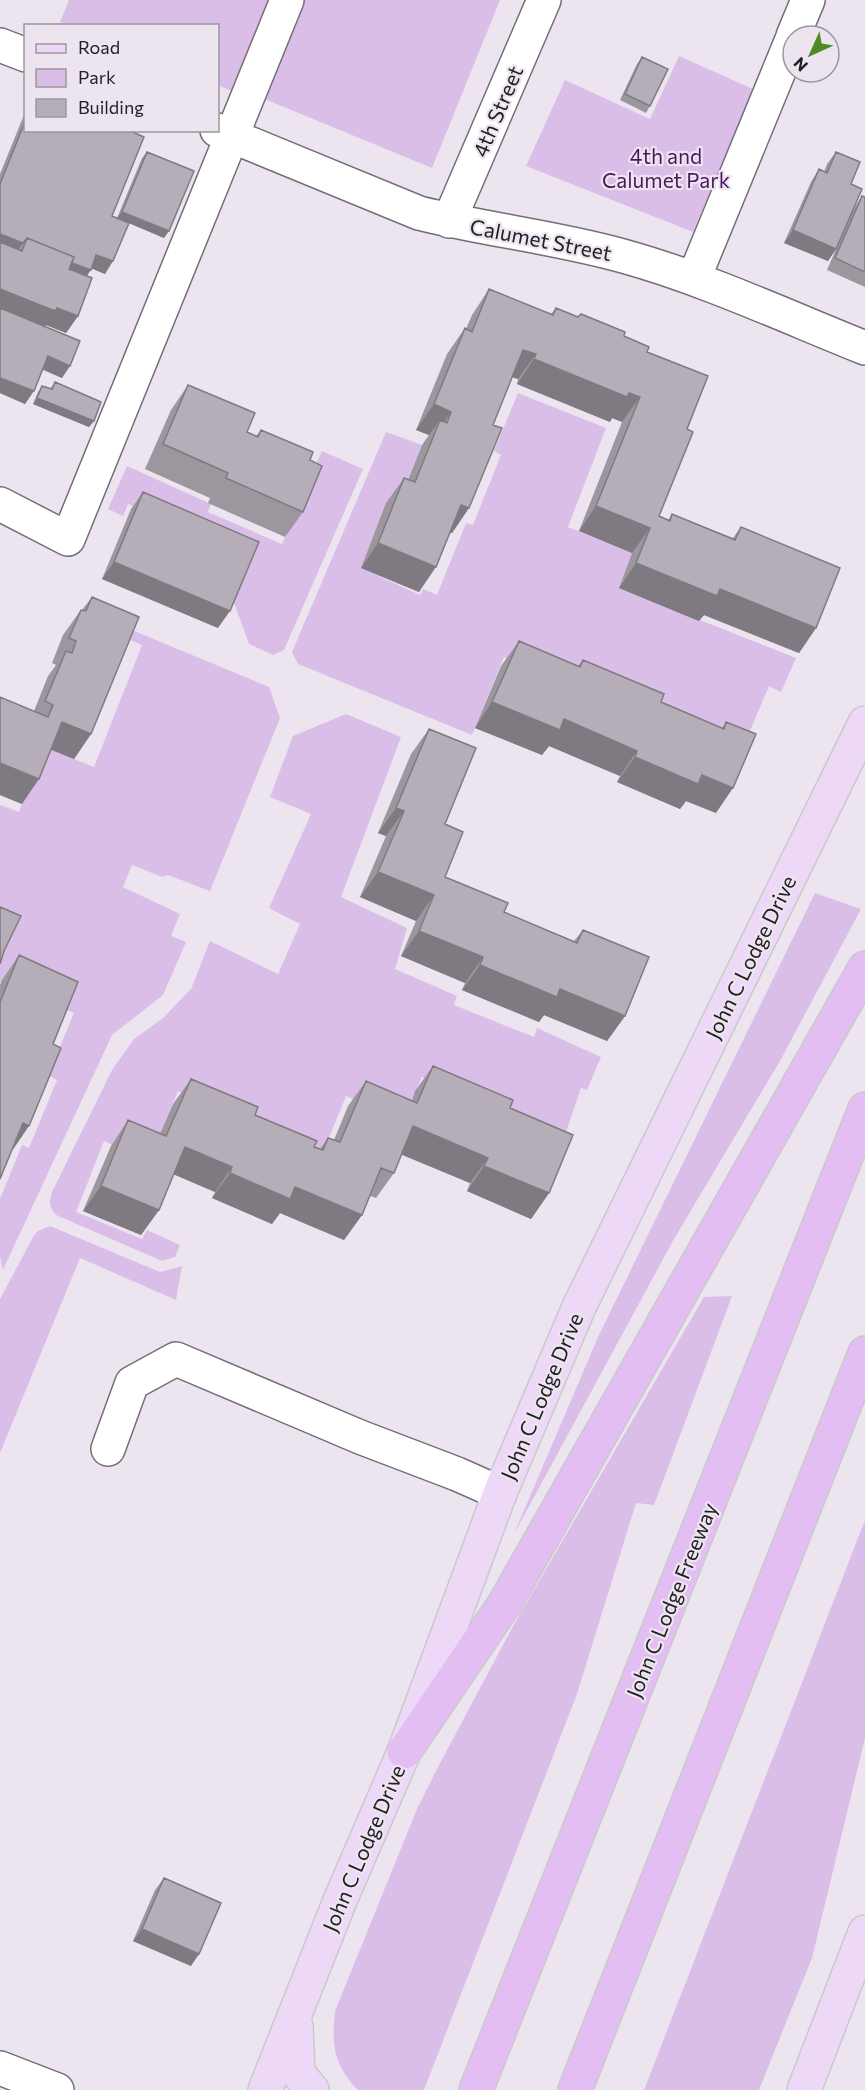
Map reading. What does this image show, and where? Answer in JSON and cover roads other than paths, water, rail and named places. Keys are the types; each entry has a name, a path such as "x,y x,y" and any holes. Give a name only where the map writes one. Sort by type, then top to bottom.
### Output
{"highway":[{"path":"404,1752 505,1603 865,968"},
{"name":"John C Lodge Freeway","path":"476,2090 865,1109"},
{"path":"575,2090 865,1353"}],"main road":[{"name":"John C Lodge Drive","path":"265,2090 339,1903 404,1752 500,1493 579,1307 865,723"},
{"path":"804,2090 865,1932"},
{"path":"296,2012 295,2043 298,2073 312,2090"}],"street":[{"path":"0,504 68,539 225,134 287,0"},
{"name":"4th Street","path":"449,221 544,0"},
{"path":"798,24 808,0"},
{"path":"0,45 24,54"},
{"path":"694,278 781,65"},
{"name":"Calumet Street","path":"225,134 418,213 449,221 538,236 622,256 694,278 865,348"},
{"path":"108,1449 132,1383 176,1359 500,1493"},
{"path":"0,2068 57,2090"}],"park label":[{"name":"4th and Calumet Park","path":"666,167"}]}
